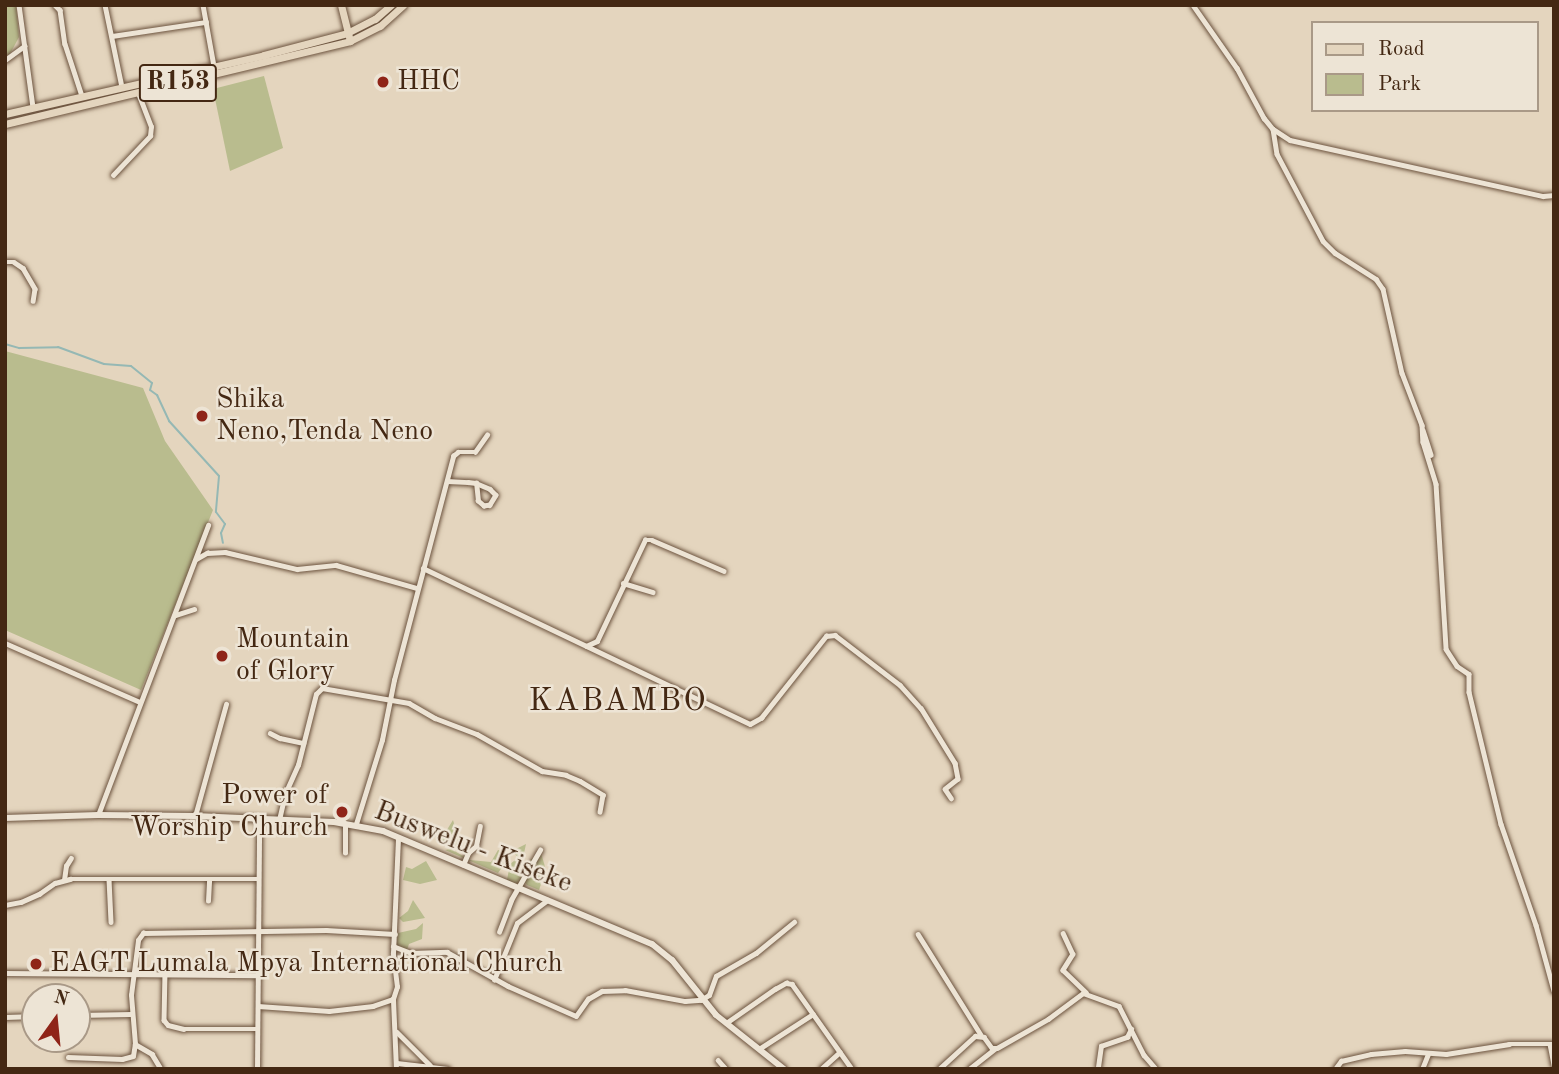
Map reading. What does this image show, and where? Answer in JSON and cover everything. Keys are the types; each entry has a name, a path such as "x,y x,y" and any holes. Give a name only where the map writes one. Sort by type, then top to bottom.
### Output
{"main road":[{"path":"341,5 349,37"},
{"name":"R153","path":"5,114 349,37 391,5"},
{"name":"R153","path":"5,124 138,93 349,37 380,26 403,5"},
{"name":"Buswelu - Kiseke","path":"5,818 195,816 356,824 398,836 652,944 672,960 701,1000 725,1023 784,1069"}],"street":[{"path":"19,5 34,108"},
{"path":"55,5 62,8 67,52 82,96"},
{"path":"105,5 122,88"},
{"path":"203,5 214,66"},
{"path":"1193,5 1237,68 1273,130 1277,154 1323,240 1335,253 1380,283 1402,373 1423,430 1423,442 1432,466 1439,527 1446,649 1457,666 1469,674 1469,692 1501,824 1536,925 1554,991"},
{"path":"111,36 206,22"},
{"path":"5,60 24,46"},
{"path":"113,175 150,136 151,127 138,93"},
{"path":"1273,130 1290,140 1319,148 1543,196 1554,195"},
{"path":"5,262 16,263 27,275 35,289 33,301"},
{"path":"356,824 382,740 389,701 454,454 475,452 487,435"},
{"path":"447,481 476,483 495,492 495,499 490,505 484,506 478,501 476,483"},
{"path":"99,815 208,525"},
{"path":"585,646 597,641 639,548 648,539 724,571"},
{"path":"195,559 207,553 225,552 297,569 335,565 418,588"},
{"path":"423,568 750,724 761,718 826,636 835,635 900,685 921,708 955,763 958,779 945,789 951,798"},
{"path":"623,583 653,592"},
{"path":"176,615 194,609"},
{"path":"5,643 140,702"},
{"path":"279,820 319,689 409,703 435,718 477,734 542,771 566,775 580,781 603,795 600,812"},
{"path":"195,816 226,704"},
{"path":"270,733 303,743"},
{"path":"257,1069 259,819"},
{"path":"345,823 345,853"},
{"path":"463,865 468,853 476,846 480,826"},
{"path":"398,836 393,946 397,987 393,999 397,1066 448,1069"},
{"path":"499,932 517,888 540,850"},
{"path":"64,880 66,866 71,858"},
{"path":"5,905 37,895 64,880 144,877 209,881 258,879"},
{"path":"109,879 111,922"},
{"path":"208,901 209,881"},
{"path":"494,980 517,923 547,900"},
{"path":"393,946 411,953 447,952 494,980 576,1016 587,999 602,991 625,990 685,1001 701,1000 709,995 716,976 756,953 794,922"},
{"path":"68,1057 129,1059 135,1052 131,1014 135,973 139,937 148,932 395,934"},
{"path":"1063,933 1073,954 1063,970 1086,993 1119,1006 1144,1055 1156,1069"},
{"path":"918,934 981,1036 995,1049"},
{"path":"5,973 165,972 258,975"},
{"path":"165,972 164,1020 168,1025 184,1028 258,1029"},
{"path":"725,1023 786,983 792,984 852,1069"},
{"path":"970,1069 995,1049 1048,1019 1075,996 1086,993"},
{"path":"258,1006 329,1011 373,1006 393,999"},
{"path":"91,1015 131,1014"},
{"path":"759,1049 813,1014"},
{"path":"1098,1067 1101,1046 1127,1037 1131,1028"},
{"path":"396,1031 432,1067"},
{"path":"944,1068 972,1038 981,1036"},
{"path":"135,1044 152,1054 161,1069"},
{"path":"1335,1069 1341,1061 1371,1054 1401,1051 1453,1053 1509,1044 1552,1044 1554,1065"},
{"path":"821,1069 840,1052"},
{"path":"1422,1069 1424,1059 1430,1053"},
{"path":"718,1060 726,1069"}],"green space":[{"path":"5,5 16,5 19,37 10,54 5,56"},
{"path":"264,76 283,148 230,171 213,89"},
{"path":"5,351 143,388 165,441 213,510 141,690 5,630"},
{"path":"453,820 457,833 451,835 461,838 456,842 461,849 443,842 436,830 445,833"},
{"path":"526,844 523,858 518,859 527,865 521,880 523,886 507,880 510,864 518,858 515,854 508,853"},
{"path":"451,849 470,860 491,862 498,850 511,855 498,873 445,850"},
{"path":"541,853 546,870 539,890 527,885 523,880 530,860"},
{"path":"426,861 437,880 420,884 403,880 406,867 412,869"},
{"path":"413,900 425,918 403,922 399,918 408,911"},
{"path":"423,923 422,939 409,944 407,950 396,946 398,933 416,929"}],"waterway":[{"path":"5,344 19,348 58,347 104,364 131,366 152,383 150,390 157,395 169,421 219,476 216,512 225,524 221,533 223,543"}],"place":[{"name":"HHC","path":"383,82"},
{"name":"Shika Neno,Tenda Neno","path":"202,416"},
{"name":"Mountain of Glory","path":"222,656"},
{"name":"Power of Worship Church","path":"342,812"},
{"name":"EAGT Lumala Mpya International Church","path":"36,964"}],"district":[{"name":"KABAMBO","path":"618,702"}]}
